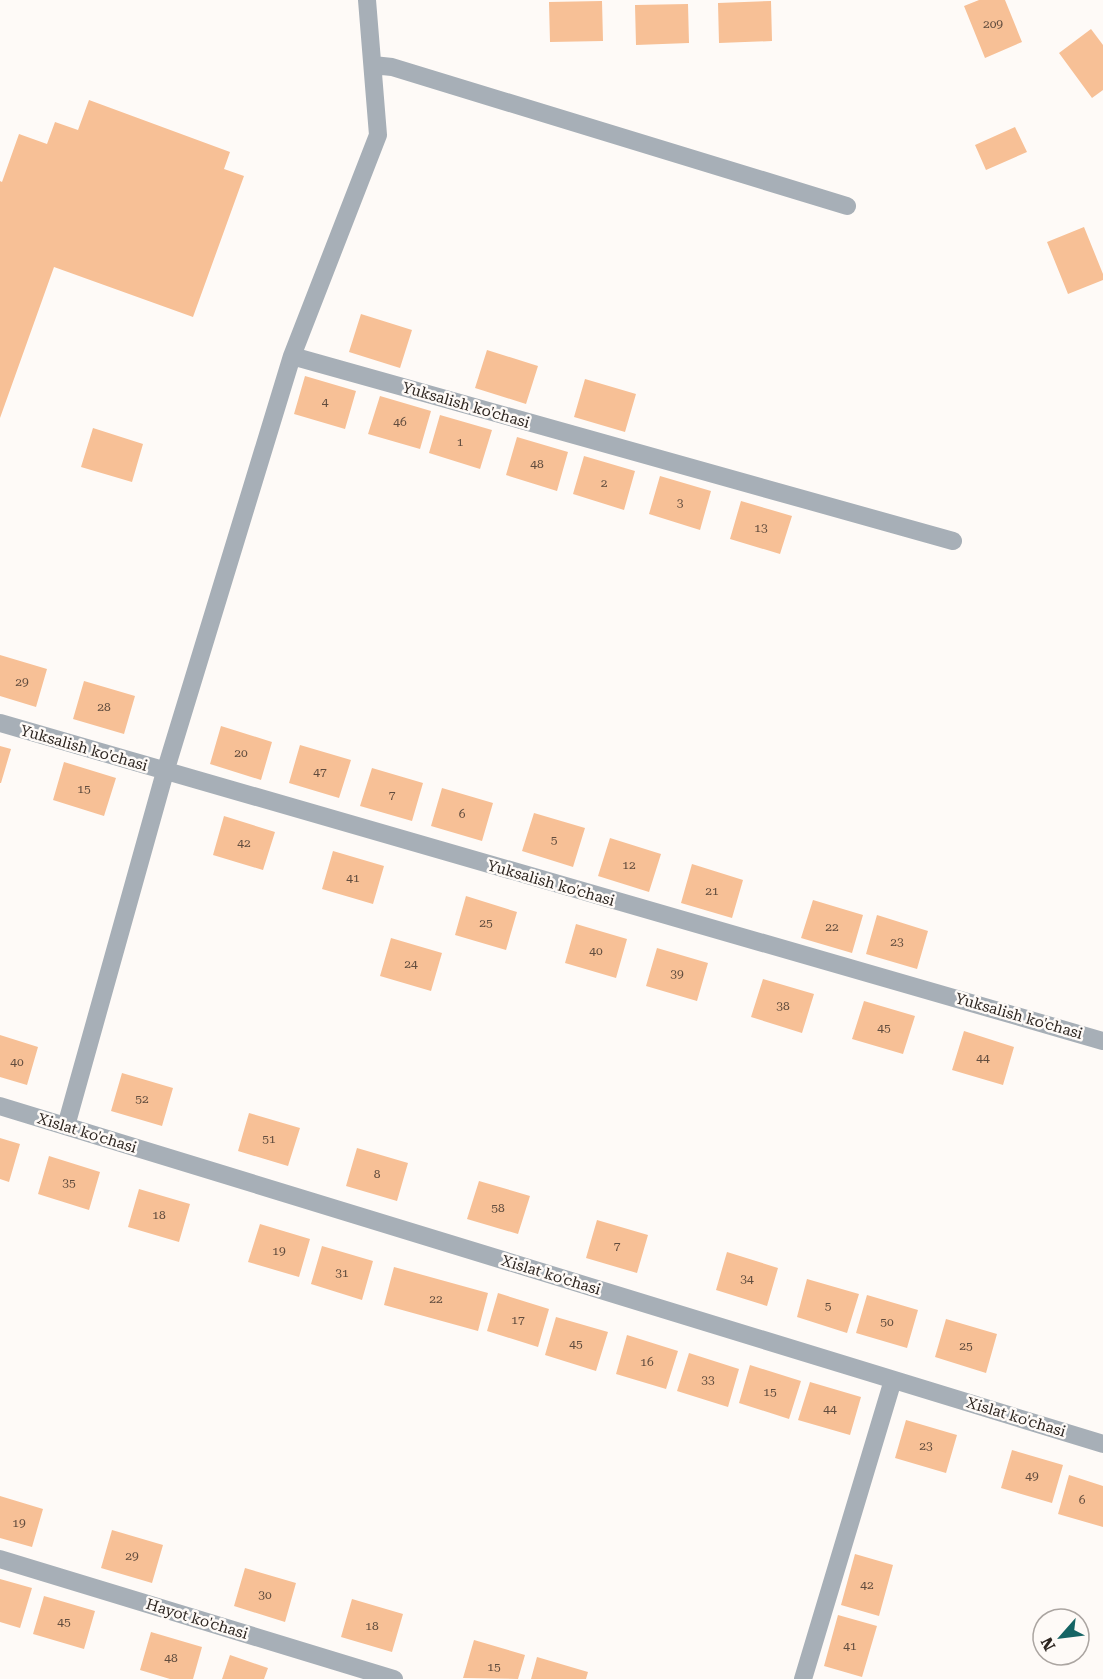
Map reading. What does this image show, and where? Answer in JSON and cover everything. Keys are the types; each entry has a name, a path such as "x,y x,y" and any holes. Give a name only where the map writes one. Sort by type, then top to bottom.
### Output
{"street":[{"path":"66,1126 165,772 292,356 378,135 367,0"},
{"path":"373,66 392,67 847,206"},
{"name":"Yuksalish ko'chasi","path":"292,356 953,541"},
{"name":"Yuksalish ko'chasi","path":"0,723 1103,1041"},
{"name":"Xislat ko'chasi","path":"0,1106 1103,1444"},
{"path":"803,1679 893,1380"},
{"name":"Hayot ko'chasi","path":"0,1559 394,1679"}],"building":[{"path":"979,0 1005,0 1022,42 985,58 964,6"},
{"path":"602,1 603,41 550,42 549,2"},
{"path":"771,1 772,41 719,43 718,3"},
{"path":"688,4 689,43 636,45 635,5"},
{"path":"1091,29 1103,45 1103,90 1092,98 1059,53"},
{"path":"89,100 230,152 224,169 244,176 193,317 54,267 0,418 0,181 2,182 19,134 47,144 55,122 78,130"},
{"path":"1015,127 1027,152 986,170 975,145"},
{"path":"1084,227 1103,274 1103,280 1068,294 1047,242"},
{"path":"361,314 412,330 400,368 349,352"},
{"path":"487,350 538,366 526,404 475,388"},
{"path":"305,376 356,391 345,429 294,414"},
{"path":"585,379 636,394 625,432 574,417"},
{"path":"380,396 431,411 420,449 368,434"},
{"path":"440,415 492,430 480,469 429,453"},
{"path":"93,428 143,444 132,482 81,467"},
{"path":"517,437 568,452 557,491 506,475"},
{"path":"584,456 635,471 624,510 573,494"},
{"path":"660,476 711,491 700,530 649,514"},
{"path":"741,501 792,516 780,554 730,539"},
{"path":"0,655 47,669 36,707 0,696"},
{"path":"84,681 135,696 124,734 73,719"},
{"path":"221,726 272,742 261,780 210,764"},
{"path":"300,745 351,760 339,798 289,783"},
{"path":"0,746 11,749 1,783 0,783"},
{"path":"64,762 116,778 104,816 53,800"},
{"path":"372,768 423,783 412,821 360,806"},
{"path":"442,788 493,803 482,841 431,826"},
{"path":"534,813 585,828 573,867 522,851"},
{"path":"224,816 275,832 263,870 213,855"},
{"path":"610,838 661,854 649,892 598,876"},
{"path":"333,851 384,866 373,904 322,889"},
{"path":"692,864 743,880 732,918 681,903"},
{"path":"466,896 517,912 506,950 455,935"},
{"path":"813,900 863,915 852,953 801,938"},
{"path":"877,915 928,931 917,969 866,954"},
{"path":"576,924 627,939 616,978 565,963"},
{"path":"391,938 442,953 431,991 380,976"},
{"path":"657,948 708,963 697,1001 646,986"},
{"path":"763,979 814,994 802,1033 751,1017"},
{"path":"864,1001 915,1016 903,1054 852,1039"},
{"path":"964,1031 1014,1047 1003,1085 952,1070"},
{"path":"0,1035 38,1047 27,1085 0,1077"},
{"path":"122,1073 173,1088 162,1126 111,1111"},
{"path":"249,1113 300,1128 288,1166 238,1151"},
{"path":"0,1138 20,1144 9,1182 0,1179"},
{"path":"357,1148 408,1163 397,1201 346,1186"},
{"path":"49,1156 100,1172 89,1210 38,1194"},
{"path":"479,1181 530,1196 518,1234 467,1219"},
{"path":"139,1189 190,1204 179,1242 128,1227"},
{"path":"597,1220 648,1235 637,1273 586,1258"},
{"path":"260,1224 310,1239 299,1277 248,1262"},
{"path":"322,1246 373,1261 362,1300 311,1284"},
{"path":"727,1252 778,1268 767,1306 716,1290"},
{"path":"394,1267 488,1293 478,1331 384,1305"},
{"path":"807,1279 859,1294 847,1333 797,1317"},
{"path":"498,1293 549,1309 538,1347 487,1331"},
{"path":"867,1295 918,1310 907,1348 856,1333"},
{"path":"556,1317 608,1332 596,1371 545,1355"},
{"path":"946,1319 997,1334 986,1373 935,1357"},
{"path":"627,1335 678,1351 666,1389 616,1374"},
{"path":"689,1353 739,1369 728,1407 677,1391"},
{"path":"750,1365 801,1381 789,1419 739,1403"},
{"path":"810,1382 861,1397 850,1435 798,1420"},
{"path":"906,1420 957,1435 946,1473 895,1458"},
{"path":"1012,1450 1063,1465 1052,1503 1001,1488"},
{"path":"1069,1475 1103,1486 1103,1527 1058,1514"},
{"path":"0,1496 43,1509 32,1547 0,1538"},
{"path":"112,1530 163,1545 152,1583 101,1568"},
{"path":"855,1554 893,1565 879,1616 841,1605"},
{"path":"245,1568 296,1583 285,1622 234,1606"},
{"path":"0,1579 32,1588 20,1628 0,1622"},
{"path":"44,1596 95,1611 84,1649 33,1634"},
{"path":"352,1599 403,1614 392,1652 341,1637"},
{"path":"838,1615 877,1626 862,1677 824,1666"},
{"path":"151,1632 202,1647 193,1679 170,1679 140,1670"},
{"path":"474,1640 525,1655 518,1679 463,1678"},
{"path":"230,1655 268,1668 264,1679 222,1679"},
{"path":"537,1657 588,1672 586,1679 531,1679"}]}
